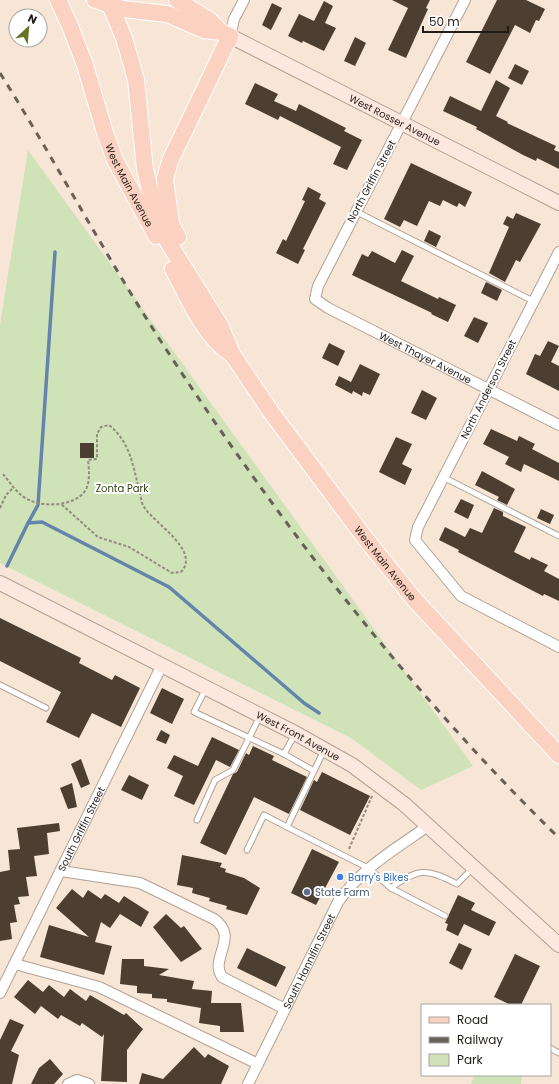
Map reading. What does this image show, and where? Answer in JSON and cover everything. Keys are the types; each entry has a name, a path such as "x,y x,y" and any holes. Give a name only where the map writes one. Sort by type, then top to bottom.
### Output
{"main road":[{"name":"West Main Avenue","path":"58,0 85,65 105,133 115,160 196,312 217,342 232,354"},
{"path":"95,0 109,3 123,9 167,14 204,30 226,34"},
{"path":"177,0 214,23 226,34"},
{"name":"West Main Avenue","path":"109,3 127,47 136,80 145,169 153,203 174,252 226,336 232,354 271,412 389,569 440,629 559,756"},
{"path":"210,310 201,285 171,224 165,179 170,161 226,34"}],"street":[{"path":"226,34 244,0"},
{"name":"North Griffin Street","path":"315,299 318,286 355,211 465,0"},
{"name":"West Rosser Avenue","path":"226,34 559,203"},
{"name":"North Anderson Street","path":"559,252 418,527 416,540 418,545 461,596 559,647"},
{"name":"West Thayer Avenue","path":"315,299 323,306 559,425"},
{"name":"West Front Avenue","path":"1,584 325,748 380,785 428,826 559,945"},
{"name":"South Griffin Street","path":"0,993 162,665"},
{"name":"South Hannifin Street","path":"248,1084 338,902 352,883 368,868 428,826"},
{"path":"61,871 140,883 214,919 223,928 225,934 218,965 222,977 285,1009"},
{"path":"15,964 99,986 258,1064"},
{"path":"68,1084 77,1080 89,1084"}],"lane":[{"path":"355,211 533,301"},
{"path":"443,477 559,536"},
{"path":"0,685 46,708"},
{"path":"206,688 194,712 284,754 314,770"},
{"path":"197,820 215,780 234,770 261,715"},
{"path":"284,754 295,733"},
{"path":"287,827 325,748"},
{"path":"247,850 264,815 368,868 391,888 445,916"},
{"path":"391,888 407,876 426,871 457,884 474,868"}],"path":[{"path":"3,474 13,488 29,501 44,505 61,504 80,496 87,488 89,473 88,460 97,459 97,434 101,427 109,425 119,433 130,452 144,507 181,546 187,556 185,568 181,572 172,573 129,547 98,537 61,504"},
{"path":"0,508 6,495 13,488"},
{"path":"347,852 372,796 380,785"}],"green space":[{"name":"Zonta Park","path":"28,150 473,766 421,790 351,738 0,563 0,325"},
{"path":"475,1076 522,1076 521,1084 471,1084"}],"building":[{"path":"392,0 430,0 426,8 428,9 406,58 388,50 408,8"},
{"path":"497,0 526,0 545,9 539,21 536,20 530,33 515,25 490,74 466,62"},
{"path":"324,1 333,6 325,23 336,28 324,51 288,36 299,14 314,21"},
{"path":"272,3 282,8 271,30 262,25"},
{"path":"355,37 366,43 355,66 344,61"},
{"path":"515,64 529,71 522,85 508,78"},
{"path":"496,80 510,88 496,116 508,122 507,123 556,146 554,150 559,152 559,169 537,158 536,161 523,155 476,129 477,127 443,111 450,96 481,111"},
{"path":"255,83 278,94 274,101 296,111 299,104 346,128 344,131 362,140 347,170 333,164 341,147 280,116 278,120 245,104"},
{"path":"411,163 472,192 465,207 459,203 457,207 443,200 440,206 429,201 417,226 404,220 400,227 384,219"},
{"path":"308,187 321,194 319,199 326,203 303,249 305,250 298,264 276,253 283,239 286,241 305,201 302,200"},
{"path":"516,213 541,224 520,262 516,260 505,282 489,273 509,227 503,224 507,216 513,219"},
{"path":"429,230 441,236 436,247 424,241"},
{"path":"402,250 414,256 401,281 438,299 439,297 456,305 448,322 352,275 362,254 368,257 372,251 395,263"},
{"path":"486,282 502,290 497,301 481,293"},
{"path":"474,317 488,323 478,343 464,336"},
{"path":"548,341 559,346 551,362 559,366 559,391 526,374 535,354 540,356"},
{"path":"329,343 345,351 338,366 322,358"},
{"path":"360,364 380,374 370,395 363,392 362,396 353,391 352,394 335,385 339,376 351,382"},
{"path":"422,390 437,398 426,420 411,413"},
{"path":"491,429 517,441 519,436 535,444 532,449 559,463 559,481 524,464 521,472 505,464 509,457 483,444"},
{"path":"396,437 412,444 402,464 412,469 405,485 379,472"},
{"path":"80,443 94,443 94,458 80,458"},
{"path":"482,471 515,489 507,505 497,500 499,497 475,485"},
{"path":"461,499 474,505 468,519 454,512"},
{"path":"494,508 503,512 503,516 526,527 514,552 530,560 531,557 548,565 544,571 559,579 559,601 544,594 543,596 458,552 459,550 439,540 445,527 465,537 470,528 482,533"},
{"path":"541,509 554,515 550,524 537,518"},
{"path":"0,618 81,658 79,663 112,680 115,675 140,688 121,727 92,713 79,738 46,722 61,692 0,661"},
{"path":"162,688 184,699 172,724 150,713"},
{"path":"161,730 170,735 166,744 156,740"},
{"path":"212,737 239,750 230,767 216,760 194,805 174,796 183,776 167,768 174,755 198,766"},
{"path":"253,746 274,756 272,760 307,777 289,814 254,797 226,855 200,843 233,774 237,772 246,753 249,755"},
{"path":"81,759 90,784 81,788 71,764"},
{"path":"322,772 370,796 350,835 300,810 314,780 317,782"},
{"path":"129,775 149,785 142,800 121,790"},
{"path":"72,783 77,807 68,809 60,788"},
{"path":"59,823 60,831 47,833 49,854 34,856 37,876 26,877 29,896 18,897 20,904 14,905 17,922 10,923 12,939 0,941 0,872 10,870 8,850 20,849 17,828"},
{"path":"312,849 339,862 316,905 291,893"},
{"path":"182,855 222,863 220,867 226,869 225,872 244,878 260,888 247,915 226,909 227,906 209,901 210,898 192,893 193,888 177,885"},
{"path":"72,889 83,898 88,890 101,899 105,894 119,903 124,896 149,912 141,927 120,914 110,928 101,922 95,942 112,946 104,975 40,957 49,925 89,937 56,908"},
{"path":"458,895 475,903 471,910 496,922 489,936 464,924 458,936 446,930 448,924 445,923"},
{"path":"166,914 181,928 184,926 202,949 181,962 153,927"},
{"path":"459,943 472,949 462,970 449,963"},
{"path":"247,948 286,967 276,987 237,968"},
{"path":"515,954 540,966 521,1004 509,1004 494,997"},
{"path":"122,959 144,959 144,966 169,969 159,975 194,981 192,989 212,991 211,1003 241,1003 244,1032 220,1032 220,1026 199,1023 201,1008 167,1002 167,999 152,998 152,994 137,993 137,986 120,984"},
{"path":"28,980 43,992 49,985 64,997 70,989 86,1001 90,995 124,1015 126,1013 143,1029 127,1050 127,1082 101,1081 104,1034 102,1037 82,1023 80,1026 61,1015 58,1019 41,1006 35,1014 14,997"},
{"path":"10,1019 24,1025 11,1051 19,1055 12,1084 0,1084 0,1040"},
{"path":"194,1047 205,1058 208,1054 229,1066 221,1084 139,1084 142,1073 163,1079"},
{"path":"50,1059 63,1074 54,1084 31,1084 39,1068"}],"waterway":[{"path":"28,523 38,505 55,252"},
{"path":"7,566 28,523 42,522 169,587 304,703 319,713"}],"railway":[{"path":"0,73 141,310 251,474 298,538 397,663 449,723 559,838"}],"place":[{"name":"Barry's Bikes","path":"340,877"},
{"name":"State Farm","path":"307,892"}]}
